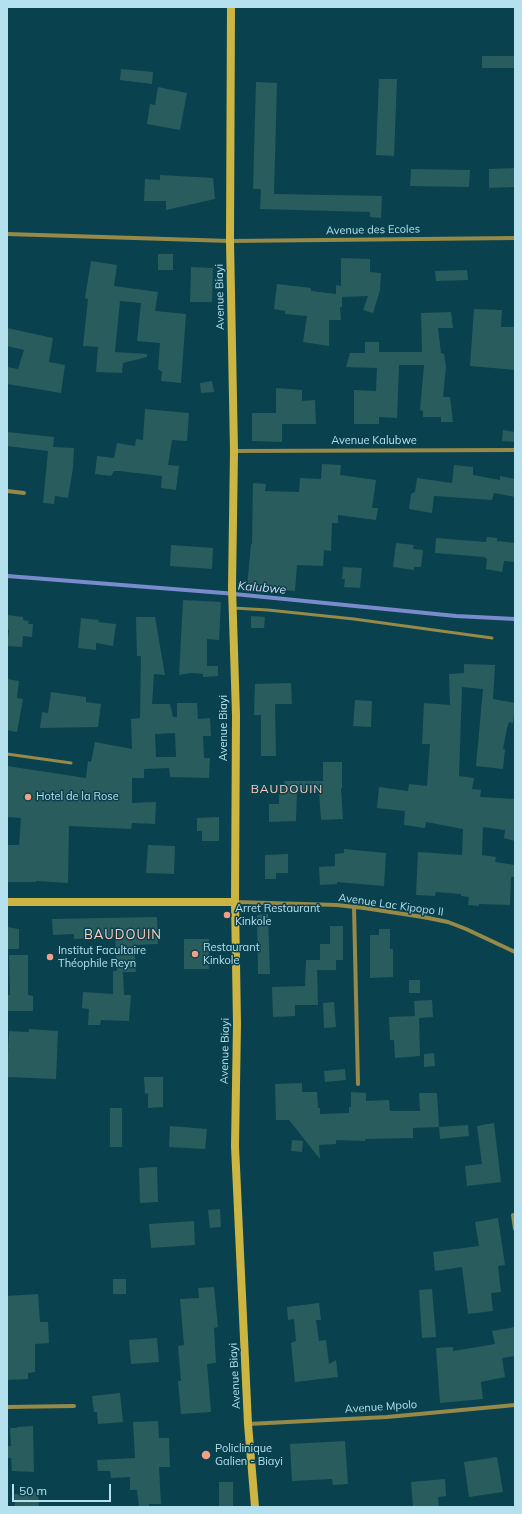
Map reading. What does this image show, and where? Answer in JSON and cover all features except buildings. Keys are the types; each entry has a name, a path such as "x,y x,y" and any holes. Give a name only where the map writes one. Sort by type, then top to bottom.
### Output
{"street":[{"name":"Avenue Biayi","path":"231,7 230,241 234,451 232,591 236,730 235,902 237,1024 235,1146 248,1424 255,1507"},
{"name":"Avenue des Ecoles","path":"7,234 230,241 515,238"},
{"name":"Avenue Kalubwe","path":"234,451 515,450"},
{"path":"7,491 24,492"},
{"path":"7,902 235,902"},
{"name":"Avenue Lac Kipopo II","path":"235,902 354,907 448,922 485,936 515,952"},
{"path":"354,907 358,1084"},
{"path":"513,1215 515,1229"},
{"name":"Avenue Mpolo","path":"248,1424 387,1417 515,1405"},
{"path":"7,1408 74,1406"}],"lane":[{"path":"233,608 354,619 492,638"},
{"path":"7,754 71,763"}],"waterway":[{"name":"Kalubwe","path":"7,576 224,593 456,616 515,619"}],"place":[{"name":"Hotel de la Rose","path":"28,797"},
{"name":"Arret Restaurant Kinkole","path":"227,915"},
{"name":"Restaurant Kinkole","path":"195,954"},
{"name":"Institut Facultaire Théophile Reyn","path":"50,957"},
{"name":"Policlinique Galien - Biayi","path":"206,1455"}],"district":[{"name":"BAUDOUIN","path":"287,789"},
{"name":"BAUDOUIN","path":"123,935"}]}
